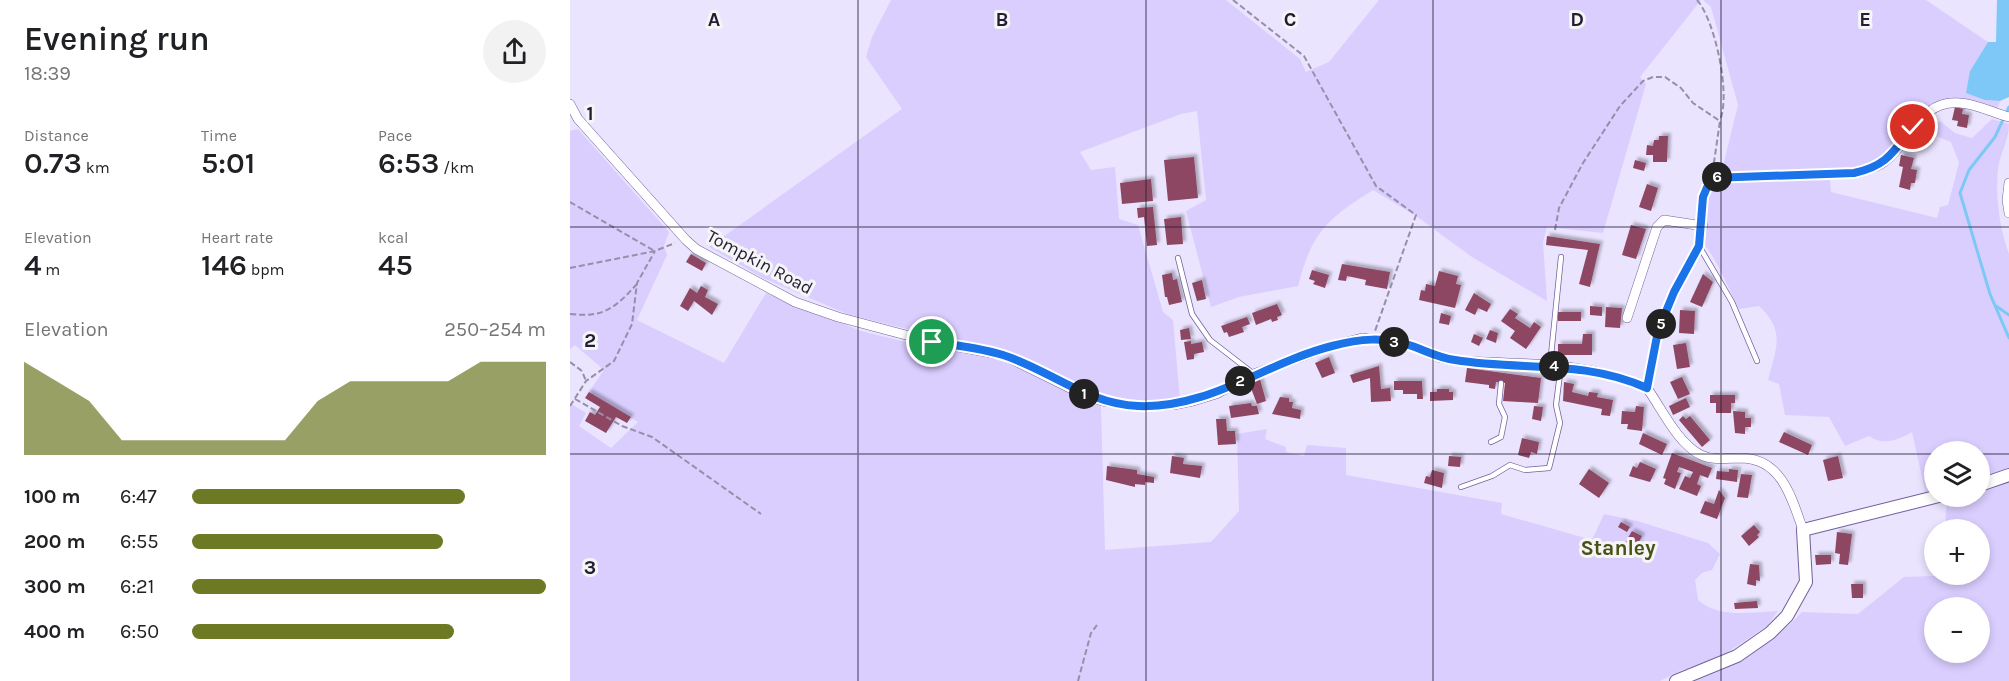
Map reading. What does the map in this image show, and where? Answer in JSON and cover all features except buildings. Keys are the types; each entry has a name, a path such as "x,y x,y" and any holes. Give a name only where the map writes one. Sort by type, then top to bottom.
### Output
{"street":[{"path":"1676,681 1737,656 1770,633 1787,616 1806,582 1803,530 1789,490 1778,474 1764,464 1746,458 1714,459 1690,448 1647,388 1658,331 1674,292 1699,246 1703,226 1703,197 1711,178 1854,173 1872,169 1885,162 1931,109 1960,102 2009,117"},
{"name":"Tompkin Road","path":"570,104 578,119 696,249 795,302 838,317 932,342 1003,355 1076,391 1102,401 1137,406 1173,405 1216,394 1254,374 1328,347 1374,338 1410,345 1456,361 1502,368 1550,365 1597,370 1647,388"},
{"path":"2009,183 2009,213"},
{"path":"1627,318 1657,228 1664,219 1703,226"},
{"path":"1990,482 2009,475"},
{"path":"1803,530 1924,500"}],"lane":[{"path":"1699,246 1732,302 1757,361"},
{"path":"1550,365 1561,257"},
{"path":"1178,258 1192,314 1210,340 1254,374"},
{"path":"1461,487 1492,476 1510,465 1525,470 1549,468 1560,423 1556,405 1561,366"},
{"path":"1491,442 1501,437 1505,417 1499,404 1501,383"}],"path":[{"path":"1233,0 1304,56 1376,186 1416,215 1374,338"},
{"path":"1697,0 1718,51 1725,86 1725,109 1720,121 1716,158 1711,178"},
{"path":"1555,231 1559,208 1583,164 1620,106 1643,81 1653,77 1665,77 1682,88 1693,103 1720,121"},
{"path":"570,202 655,251"},
{"path":"570,268 655,251 686,240"},
{"path":"570,314 602,314 618,305 638,284 655,251"},
{"path":"570,406 586,381 614,361 632,324 638,284"},
{"path":"570,362 582,371 586,381"},
{"path":"574,399 622,426 651,437 761,514"},
{"path":"1078,681 1091,633 1097,624"}],"shaded area":[{"path":"891,0 1226,0 1300,59 1306,72 1329,62 1379,0 1701,0 1640,77 1646,84 1603,233 1547,227 1543,242 1547,301 1472,257 1416,216 1373,190 1344,210 1324,229 1309,252 1298,286 1239,297 1211,307 1186,211 1206,200 1197,111 1181,114 1080,152 1091,170 1115,167 1119,219 1138,225 1163,312 1173,320 1180,400 1143,403 1113,398 1075,386 1035,364 999,349 947,339 847,314 763,278 709,247 902,109 866,57 872,37"},
{"path":"1703,0 1926,0 1988,42 1970,71 1985,100 2000,101 1997,110 1959,102 1936,103 1916,118 1888,151 1868,166 1838,172 1730,174 1722,170 1738,105 1711,7"},
{"path":"1992,119 2009,124 2008,136 1999,163 1997,190 2001,224 2009,254 2009,469 1990,475 1990,441 1924,441 1924,486 1912,432 1890,441 1879,441 1869,436 1845,446 1829,417 1785,415 1779,384 1768,380 1776,350 1776,332 1773,324 1759,306 1739,309 1719,267 1704,244 1706,201 1711,189 1718,185 1766,180 1830,180 1831,192 1937,218 1940,207 1948,205 1959,163 1951,142 1938,137 1935,126 1940,121 1955,133 1972,138"},
{"path":"578,129 669,232 664,246 667,255 637,320 724,363 766,293 861,331 934,349 957,350 1000,360 1101,407 1105,550 1211,542 1239,511 1237,434 1267,429 1265,439 1286,447 1286,452 1304,456 1307,445 1346,448 1346,475 1502,503 1501,514 1592,540 1604,514 1637,521 1708,543 1720,554 1712,570 1702,573 1695,580 1698,600 1706,606 1726,612 1778,611 1767,626 1710,664 1682,670 1660,681 570,681 570,403 586,413 579,426 611,448 638,422 589,392 604,370 575,345 570,349 570,131"},
{"path":"2009,480 2009,681 1689,681 1721,669 1750,654 1778,635 1802,612 1858,614 1904,577 1924,576 1924,585 1990,585 1990,519 1946,519 1946,507 1990,507 1990,486"}],"water":[{"path":"1997,0 2009,0 2009,97 2000,101 1985,100 1966,93 1970,71 1988,42 1996,42"}],"waterway":[{"path":"2009,107 1995,137 1969,170 1960,193 1990,294 2009,338"},
{"path":"1996,306 2009,315"}],"district":[{"name":"Stanley","path":"1618,548"}],"route":[{"path":"932,342 1003,355 1034,368 1076,391 1102,401 1137,406 1173,405 1193,401 1216,394 1254,374 1328,347 1362,338 1410,345 1438,357 1456,361 1550,365 1597,370 1625,378 1647,388 1658,331 1674,292 1699,246 1703,226 1703,197 1711,178 1854,173 1872,169 1885,162 1913,127"}]}
